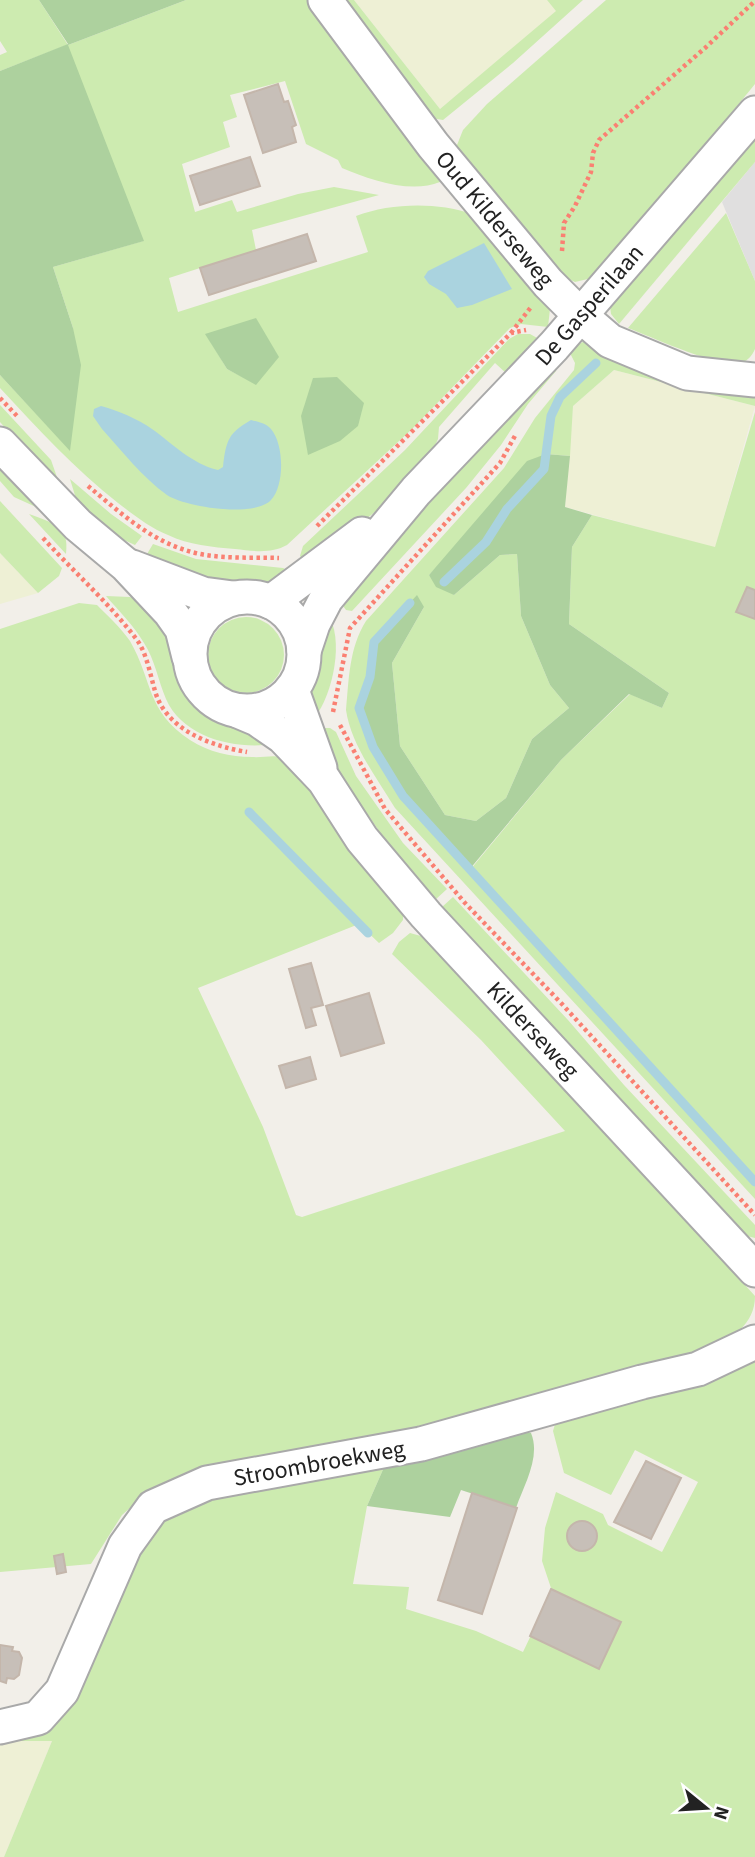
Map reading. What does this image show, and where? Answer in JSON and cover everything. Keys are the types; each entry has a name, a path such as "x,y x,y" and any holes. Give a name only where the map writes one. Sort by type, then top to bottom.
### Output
{"street":[{"name":"Oud Kilderseweg","path":"325,0 433,145 548,283 581,316 610,341 687,373 755,380"},
{"name":"De Gasperilaan","path":"304,650 326,599 416,491 581,316 755,113"},
{"path":"12,434 78,525 126,565 170,612 182,629 194,676 204,693 219,705 238,711 258,710 276,704 292,690 301,671 304,650 299,631 287,613 271,602 252,597 233,598 202,594 126,565"},
{"name":"De Gasperilaan","path":"271,602 345,549 416,491"},
{"path":"189,657 192,637 200,620 215,606 233,598"},
{"name":"Kilderseweg","path":"292,690 324,780"},
{"name":"Kilderseweg","path":"238,711 257,719 283,737 324,780 362,839 426,915 755,1270"},
{"name":"Stroombroekweg","path":"0,1727 38,1718 62,1691 125,1546 153,1507 207,1483 421,1444 698,1369 755,1342"}],"path":[{"path":"314,529 511,333 548,283 562,258 564,223 590,172 593,153 599,140 755,1"},
{"path":"511,333 524,329 538,333 554,346"},
{"path":"0,398 12,434"},
{"path":"333,712 350,628 500,463 521,426"},
{"path":"84,483 151,534 182,549 216,556 284,558"},
{"path":"340,724 386,809 465,903 561,1003 755,1215"}],"shaded area":[{"path":"755,162 755,281 722,202"}],"green space":[{"path":"0,0 39,0 68,45 186,0 309,0 441,174 440,182 416,187 404,186 378,181 342,168 338,160 306,144 285,81 230,95 237,117 223,122 230,147 182,164 195,212 232,200 237,212 298,194 334,187 379,195 252,230 256,250 169,278 178,312 368,252 356,216 399,206 429,206 472,214 547,299 550,309 548,327 521,324 510,328 412,429 287,545 262,551 209,546 184,541 155,529 118,503 87,476 0,388 0,375 70,450 73,328 53,267 143,241 67,45 0,71 0,55 7,52 0,41","holes":["206,334 256,384 227,369"]},
{"path":"39,0 186,0 68,45 144,241 53,267 73,328 81,365 70,451 0,375 0,71 68,44"},
{"path":"339,0 354,0 440,109 556,11 547,0 583,0 513,63 443,120 431,118"},
{"path":"354,0 547,0 557,11 440,109"},
{"path":"606,0 755,0 755,84 609,263 592,278 575,282 560,275 457,155 457,145 463,130 487,104"},
{"path":"755,128 755,162 619,324 611,314 610,306"},
{"path":"726,213 755,281 755,349 751,356 739,363 715,360 628,328"},
{"path":"256,318 279,357 256,385 227,369 205,334"},
{"path":"518,334 530,334 539,339 507,374 495,363 439,427 438,439 431,454 387,502 309,566 300,556 303,546 405,450 509,339"},
{"path":"583,342 598,344 755,393 755,406 614,370 573,406 570,456 546,454 429,575 454,595 500,555 517,554 521,616 550,685 569,708 532,739 506,798 476,821 445,815 400,746 392,663 424,607 374,642 370,677 359,708 373,747 403,795 470,870 561,760 630,694 662,708 669,693 569,624 572,547 592,515 715,547 755,412 755,1199 395,808 353,736 346,710 353,653 366,621 504,468 535,418 574,370 575,363 568,349"},
{"path":"558,362 556,371 466,488 352,611 346,610 338,599"},
{"path":"614,370 755,406 715,548 565,507 573,406"},
{"path":"337,377 364,403 358,426 340,441 308,455 301,416 313,378"},
{"path":"0,405 51,460 59,483 56,484 0,422"},
{"path":"546,454 570,456 565,507 592,515 572,547 569,624 669,693 662,708 629,694 561,760 469,870 403,795 373,747 359,708 370,677 374,642 417,595 424,607 392,663 400,746 445,815 476,821 506,798 532,739 569,708 550,685 521,616 517,554 500,555 454,595 436,587 429,575 527,461"},
{"path":"0,463 39,504 36,507 14,497 0,481"},
{"path":"70,479 142,536 135,545 113,535 77,502"},
{"path":"0,501 62,568 59,576 38,593 0,553"},
{"path":"29,514 58,526 67,544 66,554"},
{"path":"153,544 196,559 283,568 296,574 277,582 204,586 147,554"},
{"path":"0,553 38,593 0,604"},
{"path":"106,596 130,597 163,619 183,689 201,709 224,722 250,728 274,744 228,743 198,732 185,723 166,699 144,643"},
{"path":"79,603 97,605 126,636 165,718 190,740 212,751 228,755 275,756 289,760 403,909 403,920 393,933 379,943 359,924 198,988 263,1127 296,1215 302,1217 565,1131 481,1040 392,954 399,942 410,933 428,938 755,1296 751,1315 740,1330 709,1352 139,1500 122,1515 91,1564 0,1572 0,629"},
{"path":"327,613 335,637 335,666 327,695 315,717 309,690"},
{"path":"246,617 260,620 273,628 281,641 284,655 281,669 273,682 260,690 246,693 232,690 219,682 211,669 208,655 211,641 219,628 232,620"},
{"path":"323,728 336,732 356,776 403,843 447,889 435,900 397,857 335,767"},
{"path":"453,897 755,1225 755,1238 747,1236 442,907"},
{"path":"755,1353 755,1857 4,1857 52,1741 0,1741 28,1725 133,1538 210,1487 385,1465 367,1506 353,1584 409,1587 406,1609 476,1631 523,1652 552,1591 542,1561 545,1528 556,1492 603,1514 608,1525 662,1552 698,1482 635,1450 611,1495 564,1473 553,1431 556,1421"},
{"path":"518,1429 531,1433 534,1452 516,1508 461,1490 450,1517 367,1506 385,1465"},
{"path":"0,1741 52,1741 4,1857 0,1857"}],"water":[{"path":"484,243 512,289 457,308 446,294 429,284 424,277 428,271"},
{"path":"101,406 140,422 191,458 218,470 223,467 227,444 237,429 251,420 264,424 275,436 280,454 281,475 276,493 262,505 235,509 203,507 167,495 141,472 102,429 93,416 94,409"}],"building":[{"path":"278,84 284,102 288,101 296,125 292,127 296,142 263,153 244,95"},
{"path":"250,157 260,186 200,205 190,176"},
{"path":"307,234 316,261 209,295 200,268"},
{"path":"747,587 755,590 755,619 736,612"},
{"path":"311,963 323,1005 311,1008 316,1025 306,1028 289,969"},
{"path":"369,993 384,1043 341,1056 326,1006"},
{"path":"310,1057 316,1079 286,1088 279,1066"},
{"path":"646,1461 681,1478 651,1539 614,1522"},
{"path":"472,1493 517,1508 482,1614 438,1600"},
{"path":"582,1521 588,1522 596,1530 596,1542 588,1550 582,1551 576,1550 568,1542 567,1536 568,1530 576,1522"},
{"path":"63,1554 66,1572 57,1574 54,1556"},
{"path":"551,1589 621,1622 599,1669 530,1636"},
{"path":"0,1645 13,1647 12,1651 19,1652 22,1658 19,1675 14,1679 7,1678 6,1683 0,1681"}],"waterway":[{"path":"444,582 486,542 507,509 544,469 551,416 560,397 596,363"},
{"path":"410,603 374,642 370,677 359,708 373,747 403,796 755,1182"},
{"path":"249,812 368,933"}]}
